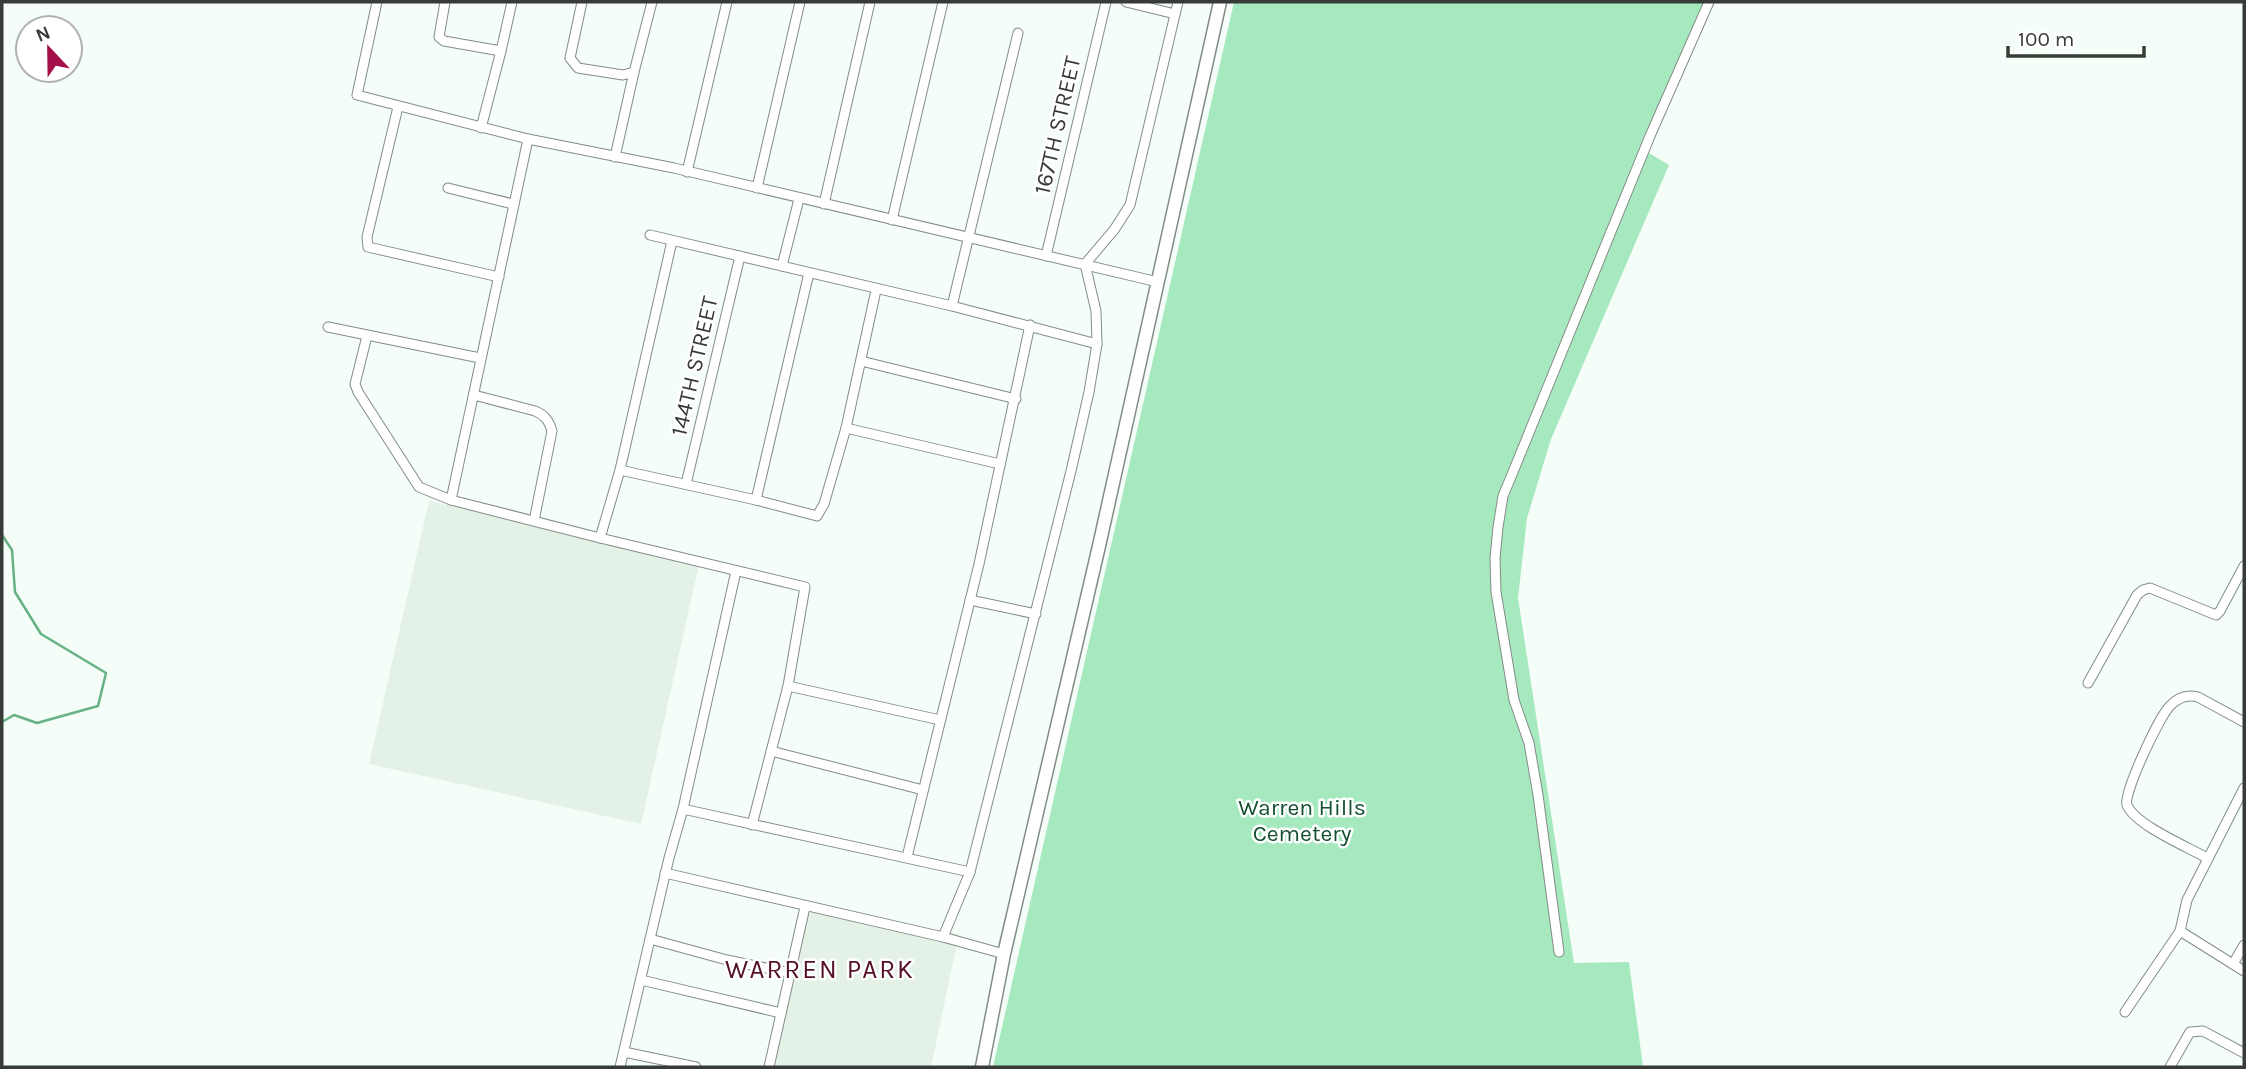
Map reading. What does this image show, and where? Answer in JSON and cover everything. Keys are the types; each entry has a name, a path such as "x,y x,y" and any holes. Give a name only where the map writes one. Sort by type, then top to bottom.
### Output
{"street":[{"path":"377,2 356,95 528,139 687,172 1158,282"},
{"path":"445,2 439,37 444,41 501,51"},
{"path":"481,128 512,2"},
{"path":"582,2 570,58 578,68 623,75 634,72"},
{"path":"615,157 652,2"},
{"path":"687,172 727,2"},
{"path":"757,188 800,2"},
{"path":"824,204 870,2"},
{"path":"892,220 943,2"},
{"name":"167TH STREET","path":"1046,257 1107,2"},
{"path":"1126,2 1175,14"},
{"path":"1085,264 1114,230 1130,205 1178,2"},
{"path":"982,1067 1004,954 1220,2"},
{"path":"1559,952 1529,743 1514,700 1501,631 1495,558 1498,527 1503,496 1650,136 1709,2"},
{"path":"951,306 1018,33"},
{"path":"398,107 367,237 368,247 499,278"},
{"path":"451,500 528,139"},
{"path":"448,188 513,204"},
{"path":"782,266 799,199"},
{"path":"650,235 951,306 1097,344"},
{"path":"600,538 620,470 672,241"},
{"name":"144TH STREET","path":"686,484 740,256"},
{"path":"943,937 970,872 1086,405 1097,344 1096,311 1085,264"},
{"path":"756,500 809,273"},
{"path":"620,470 817,516 824,504 846,428 876,290"},
{"path":"907,858 970,600 1030,326"},
{"path":"328,327 480,358"},
{"path":"367,336 355,384 419,487 451,500 805,587 788,687 752,825"},
{"path":"861,361 1016,399"},
{"path":"474,395 541,413 549,422 552,431 534,521"},
{"path":"846,428 1000,464"},
{"path":"2088,682 2137,595 2143,590 2150,588 2216,615 2244,566"},
{"path":"621,1067 736,571"},
{"path":"970,600 1036,614"},
{"path":"788,687 940,720"},
{"path":"2207,858 2136,817 2127,806 2127,790 2165,713 2177,700 2191,695 2198,697 2244,722"},
{"path":"771,751 923,790"},
{"path":"2125,1012 2180,931 2187,900 2244,788"},
{"path":"682,809 970,872"},
{"path":"665,873 943,937 1004,954"},
{"path":"769,1067 805,907"},
{"path":"2180,931 2244,971"},
{"path":"650,939 727,961 790,973"},
{"path":"2233,964 2244,945"},
{"path":"641,979 781,1013"},
{"path":"2170,1067 2190,1032 2203,1031 2244,1054"},
{"path":"624,1052 696,1067"}],"shaded area":[{"path":"429,501 700,560 641,824 369,764"},
{"path":"803,903 959,934 931,1067 764,1067"}],"green space":[{"name":"Warren Hills Cemetery","path":"1234,2 1704,2 1644,150 1669,165 1551,439 1527,518 1518,598 1574,963 1629,962 1643,1067 993,1067"}],"waterway":[{"path":"2,535 12,550 15,592 41,634 106,673 98,706 37,723 14,715 2,722"}],"district":[{"name":"WARREN PARK","path":"820,969"}]}
